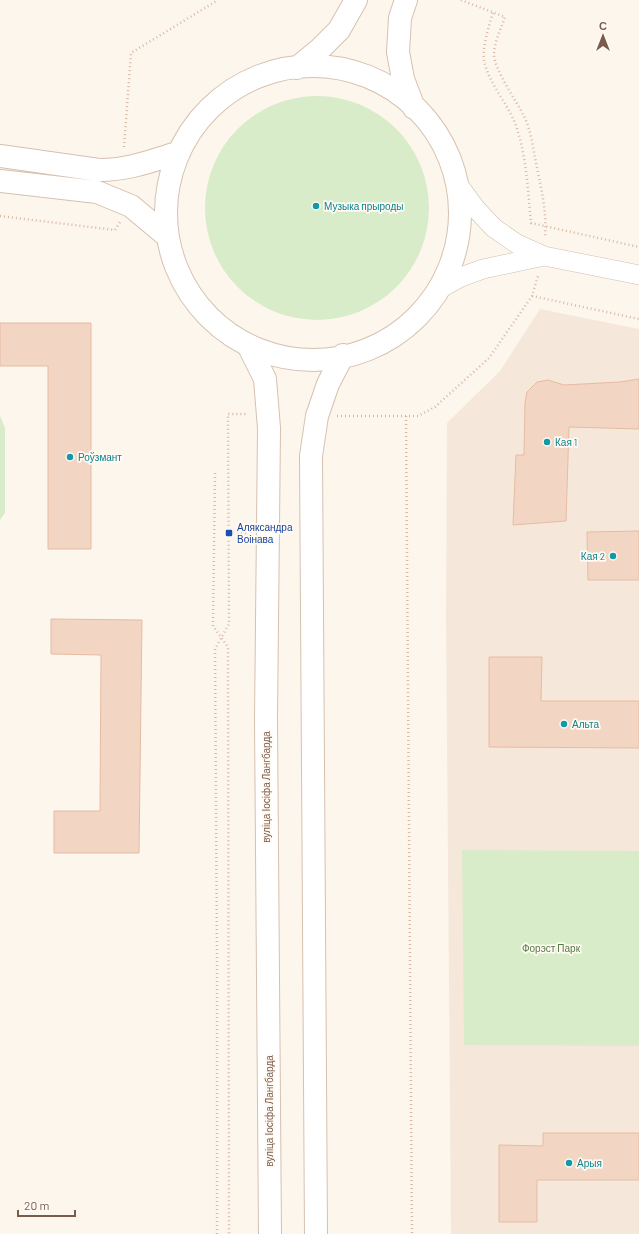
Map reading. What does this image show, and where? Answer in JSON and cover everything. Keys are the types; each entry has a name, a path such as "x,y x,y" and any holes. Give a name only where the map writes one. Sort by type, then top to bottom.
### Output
{"main road":[{"path":"297,68 320,50 339,30 356,0"},
{"path":"406,0 400,18 398,52 403,78 415,109"},
{"path":"297,68 318,68 360,76 380,84 415,109 441,143 450,162 457,183 460,204 461,226 458,247 452,268 444,287 431,306 402,333 375,347 343,355 294,357 269,354 248,345 215,320 193,294 175,268 167,236 165,181 174,154 188,130 202,114 218,99 236,87 255,78 297,68"},
{"path":"0,156 98,170 114,170 134,166 174,154"},
{"path":"0,181 97,192 131,206 167,236"},
{"name":"вуліца Іосіфа Лангбарда","path":"248,345 265,379 269,428 266,720 270,1234"},
{"path":"316,1234 311,456 317,416 328,384 343,355"}],"street":[{"path":"457,183 476,209 494,228 517,244 544,256 639,275"},
{"path":"444,287 461,277 484,268 544,256"}],"path":[{"path":"124,151 131,53 218,0"},
{"path":"435,407 489,358 532,296 544,256 546,226 544,200 525,118 500,73 494,56 497,38 505,17 461,0"},
{"path":"493,12 486,38 484,60 490,77 505,103 518,131 526,168 532,223 639,247"},
{"path":"532,296 639,319"},
{"path":"217,1234 215,649 229,624 228,414"},
{"path":"406,416 412,1234"},
{"path":"215,473 213,626 228,647 229,1234"}],"shaded area":[{"path":"540,309 639,329 639,1234 451,1234 446,618 447,423 500,371"}],"green space":[{"path":"306,96 328,96 360,104 370,109 388,121 404,137 421,165 427,186 429,208 427,230 421,251 404,279 388,295 360,312 328,320 306,320 274,312 264,307 246,295 230,279 213,251 205,219 205,197 213,165 218,155 230,137 246,121 274,104"},
{"path":"0,416 5,428 5,513 0,520"},
{"name":"Форэст Парк","path":"462,850 639,851 639,1046 464,1045"}],"building":[{"name":"Роўзмант","path":"0,323 91,323 91,549 48,549 48,366 0,366"},
{"name":"Кая 1","path":"639,379 639,429 569,427 566,521 513,525 516,455 524,455 525,403 527,392 537,382 548,380 564,385 620,382"},
{"name":"Кая 2","path":"639,531 639,580 588,580 587,532"},
{"path":"51,619 142,620 139,853 54,853 54,811 100,811 101,655 51,654"},
{"name":"Альта","path":"489,657 542,657 541,701 639,701 639,748 489,747"},
{"name":"Арыя","path":"543,1133 639,1133 639,1180 537,1180 537,1222 499,1222 499,1145 543,1146"}],"place":[{"name":"Музыка прыроды","path":"316,206"},
{"name":"Кая 1","path":"547,442"},
{"name":"Роўзмант","path":"70,457"},
{"name":"Аляксандра Воінава","path":"229,533"},
{"name":"Кая 2","path":"613,556"},
{"name":"Альта","path":"564,724"},
{"name":"Арыя","path":"569,1163"}]}
